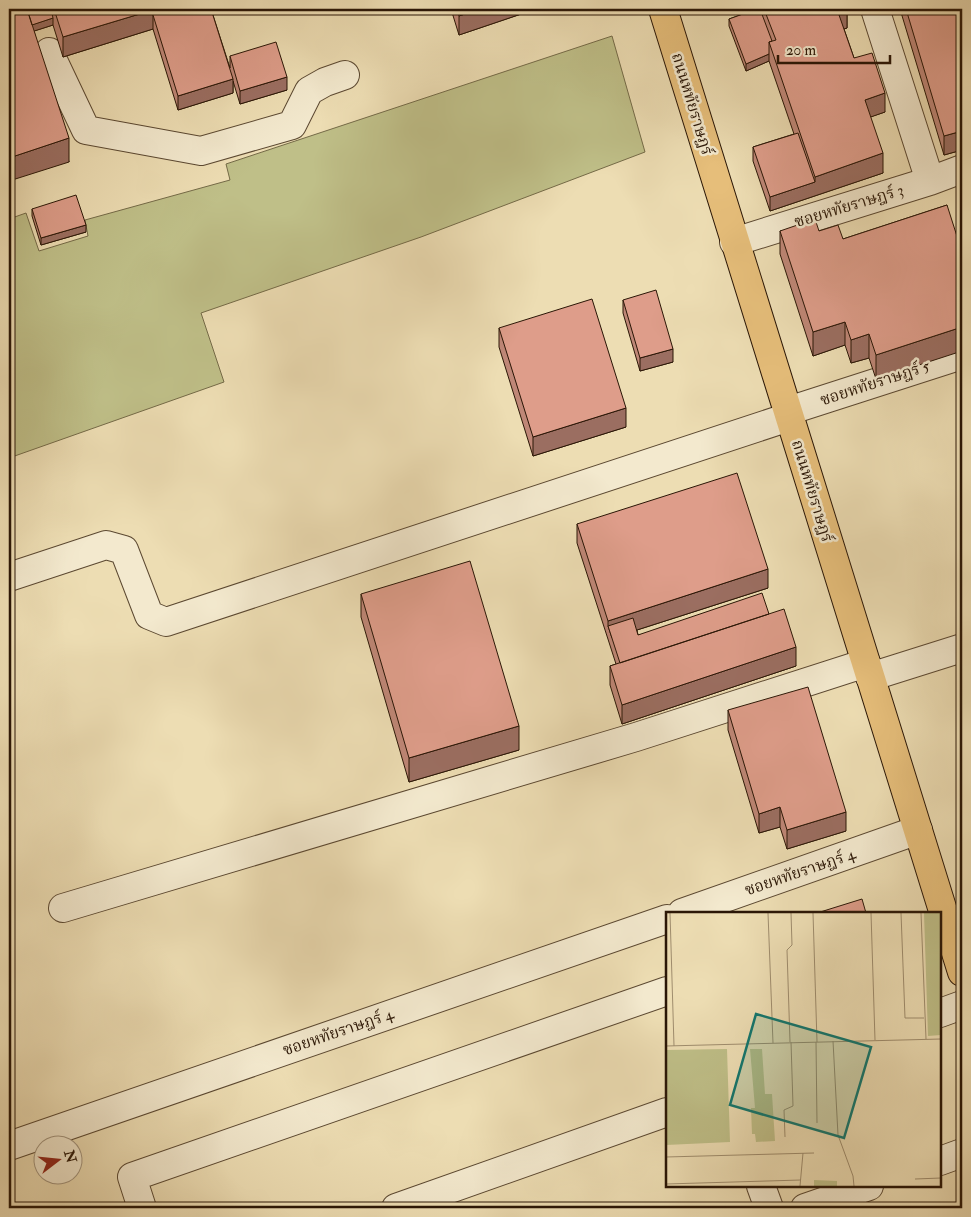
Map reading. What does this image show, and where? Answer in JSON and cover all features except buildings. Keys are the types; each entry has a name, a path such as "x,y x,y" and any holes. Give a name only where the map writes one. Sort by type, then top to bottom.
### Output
{"main road":[{"name":"ถนนหทัยราษฎร์","path":"663,9 962,972"}],"street":[{"path":"876,9 930,181"},
{"path":"49,52 86,130 201,151 292,125 309,91 325,82 345,75"},
{"name":"ซอยหทัยราษฎร์ 3","path":"734,242 962,170"},
{"name":"ซอยหทัยราษฎร์ 5","path":"9,577 106,545 124,550 149,615 166,622 962,355"},
{"path":"63,908 868,670 962,648"},
{"name":"ซอยหทัยราษฎร์ 4","path":"685,912 918,830"},
{"name":"ซอยหทัยราษฎร์ 4","path":"9,1146 666,919"},
{"path":"142,1208 132,1177 666,991"},
{"path":"941,1013 962,1005"},
{"path":"396,1208 666,1112"},
{"path":"941,1161 962,1153"},
{"path":"761,1187 769,1208"},
{"path":"805,1208 867,1187"}],"green space":[{"path":"612,36 645,152 421,237 201,313 224,382 9,458 9,219 26,213 39,251 88,236 85,220 230,180 226,164"}]}
